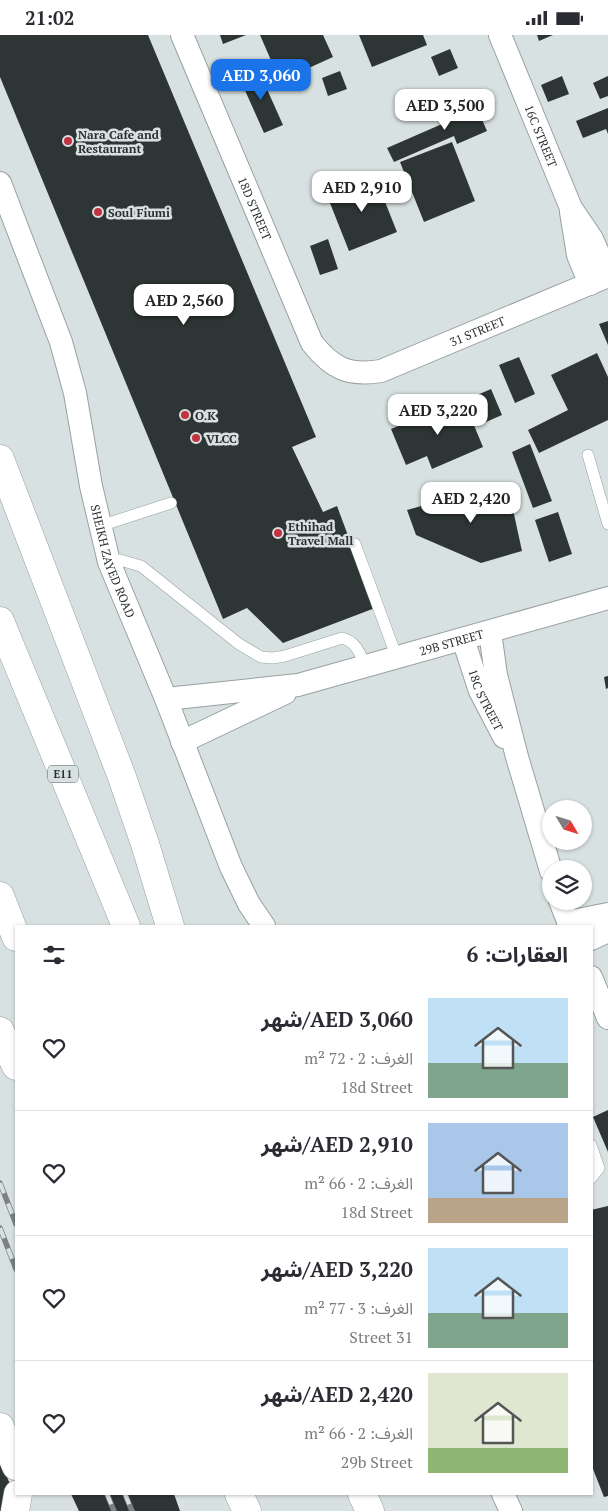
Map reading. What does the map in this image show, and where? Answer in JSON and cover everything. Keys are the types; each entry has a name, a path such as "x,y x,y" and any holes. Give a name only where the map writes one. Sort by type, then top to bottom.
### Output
{"main road":[{"path":"0,459 122,777 170,925"},
{"name":"E11","path":"0,621 126,925"},
{"path":"0,896 15,934"},
{"path":"0,1031 15,1064"},
{"path":"0,1427 15,1464"},
{"path":"15,1511 18,1495"},
{"path":"239,1495 247,1511"},
{"path":"362,1495 370,1511"}],"street":[{"name":"18D STREET","path":"182,35 312,343 325,360 342,370"},
{"name":"16C STREET","path":"500,35 571,208 578,255 602,279"},
{"name":"SHEIKH ZAYED ROAD","path":"0,183 61,342 77,402 100,526 109,561 166,699 239,886 263,925"},
{"name":"31 STREET","path":"342,370 361,374 381,371 602,279"},
{"name":"29B STREET","path":"166,699 296,686 608,598"},
{"name":"18C STREET","path":"490,632 496,675 517,757 548,860"},
{"name":"18C STREET","path":"463,639 480,691 517,757"},
{"name":"29B STREET","path":"182,742 296,686"},
{"path":"564,910 569,924 608,914"},
{"path":"593,938 608,931"},
{"path":"593,982 608,1018"},
{"path":"503,1495 511,1511"}],"lane":[{"path":"588,455 608,523"},
{"path":"100,526 171,503"},
{"path":"355,544 397,658"},
{"path":"109,561 120,560 142,566 239,645 261,657 285,656 342,638 350,640 356,646 366,667"},
{"path":"593,1151 599,1168 593,1176"}],"building":[{"path":"0,35 148,35 316,437 292,447 323,512 337,506 375,608 283,643 247,608 223,619 0,77"},
{"path":"220,35 246,35 223,44"},
{"path":"260,35 323,35 333,57 280,81"},
{"path":"359,35 423,35 427,45 372,67"},
{"path":"537,35 553,35 539,41"},
{"path":"450,49 458,68 439,76 431,57"},
{"path":"258,69 283,125 264,133 239,77"},
{"path":"340,71 347,89 328,96 322,78"},
{"path":"562,76 569,94 548,102 541,85"},
{"path":"608,76 608,96 600,99 593,83"},
{"path":"471,94 487,131 457,144 454,136 394,162 387,148 458,117 452,102"},
{"path":"608,108 608,134 606,129 583,138 576,121"},
{"path":"452,142 475,201 424,222 400,162"},
{"path":"374,174 397,232 349,251 326,193"},
{"path":"328,239 338,269 320,275 310,246"},
{"path":"608,321 608,345 599,324"},
{"path":"597,353 608,377 608,420 539,453 528,430 568,410 551,375"},
{"path":"519,357 535,394 515,403 499,365"},
{"path":"491,389 502,415 479,425 468,399"},
{"path":"463,399 483,447 432,469 427,456 406,465 391,429"},
{"path":"530,444 552,501 533,508 512,452"},
{"path":"507,482 522,551 481,563 416,535 407,510"},
{"path":"558,512 572,554 549,562 535,520"},
{"path":"608,676 608,688 606,689 604,677"},
{"path":"608,1110 608,1152 593,1117"},
{"path":"608,1206 608,1496 604,1497 593,1469 593,1210"},
{"path":"0,1460 14,1494 5,1511 0,1511"},
{"path":"71,1495 174,1495 180,1511 79,1511"}],"railway":[{"path":"0,1183 15,1221"},
{"path":"0,1228 15,1266"},
{"path":"107,1495 114,1511"},
{"path":"125,1495 132,1511"}],"place":[{"name":"Nara Cafe and Restaurant","path":"68,141"},
{"name":"Soul Fiumi","path":"98,212"},
{"name":"O.K","path":"185,415"},
{"name":"VLCC","path":"196,438"},
{"name":"Ethihad Travel Mall","path":"278,533"}]}
